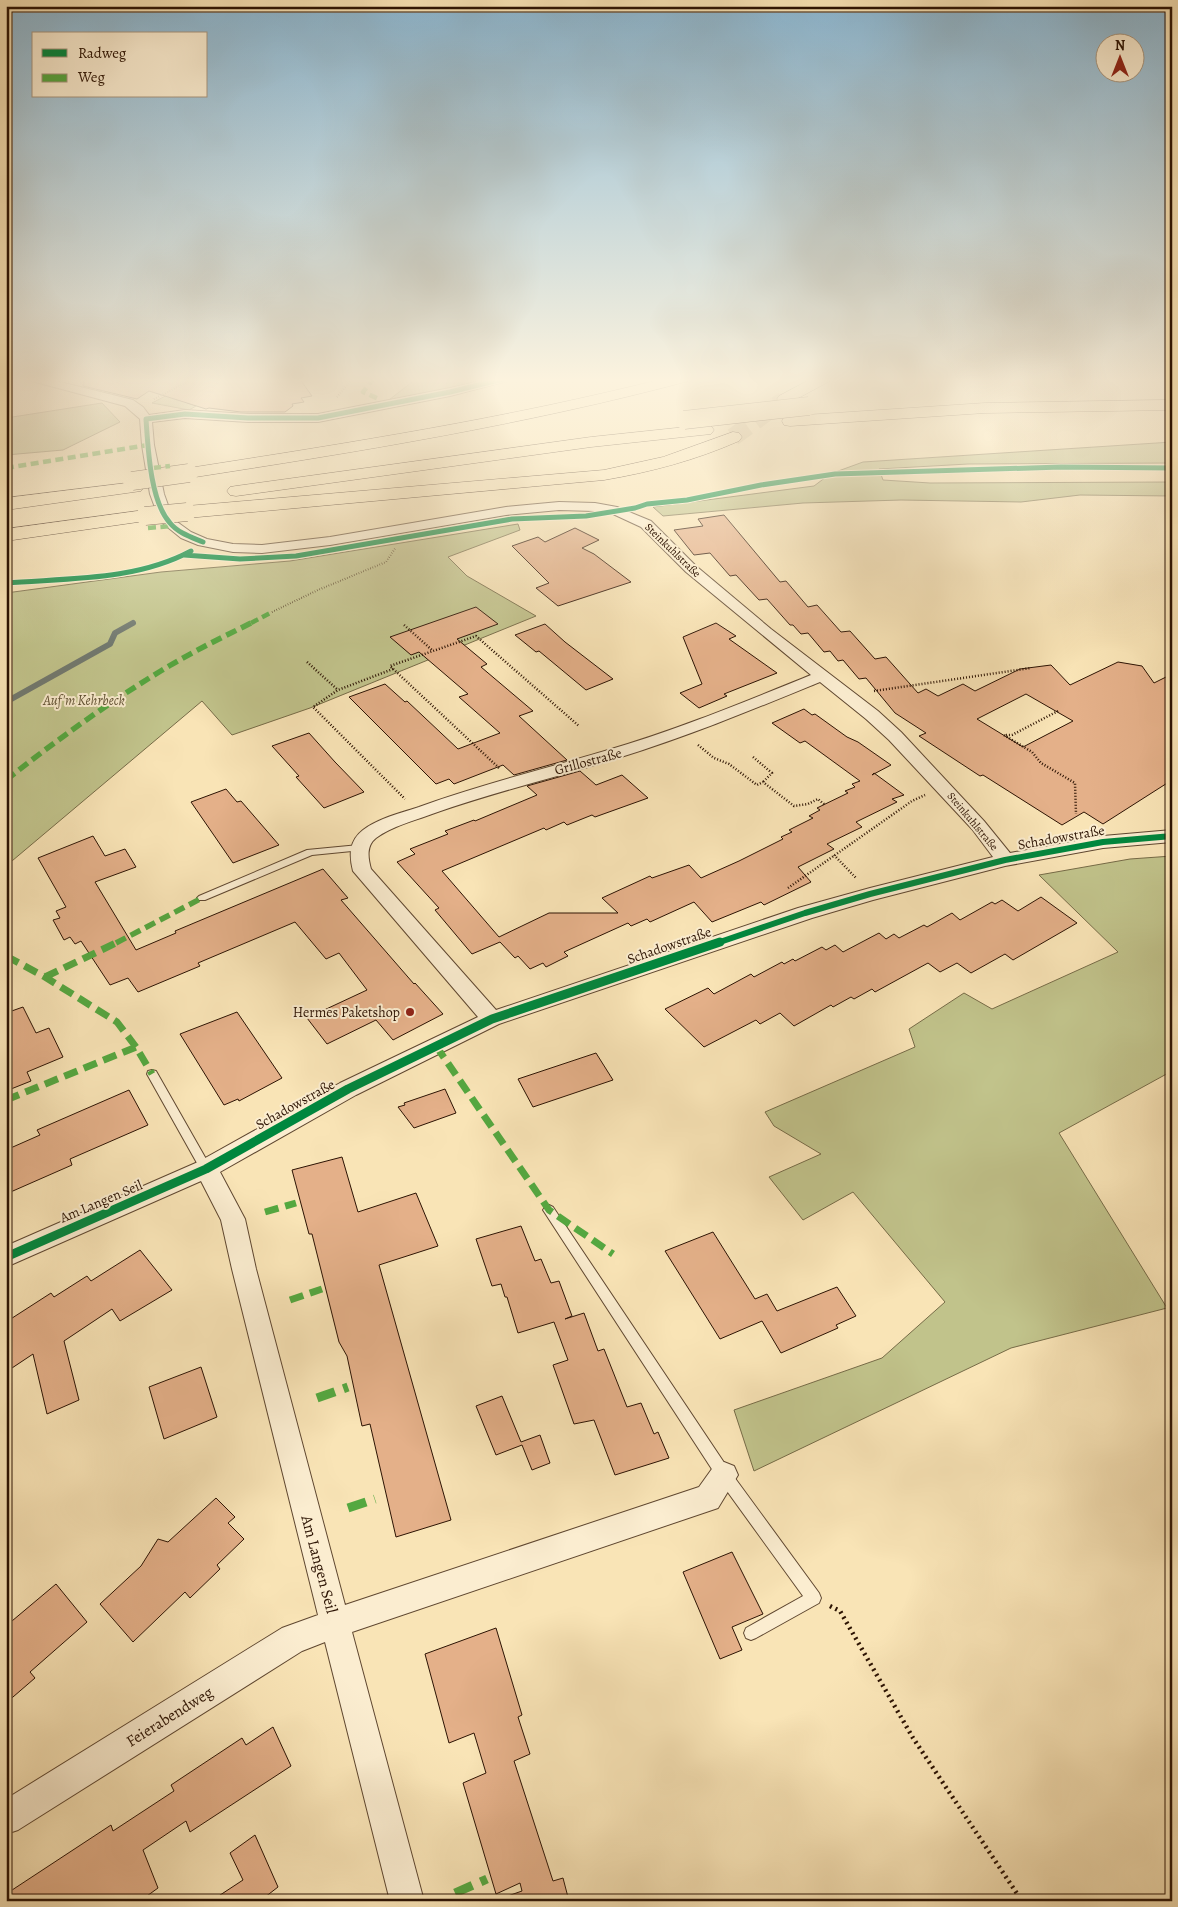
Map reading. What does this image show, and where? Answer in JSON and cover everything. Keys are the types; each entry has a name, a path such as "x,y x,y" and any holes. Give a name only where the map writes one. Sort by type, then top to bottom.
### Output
{"highway":[{"path":"190,476 241,467"},
{"path":"6,504 190,476 269,467"},
{"path":"183,506 269,486 408,467"},
{"path":"6,535 183,506 604,475 648,467"},
{"path":"6,497 134,484"},
{"path":"6,525 142,512"}],"street":[{"name":"Steinkuhlstraße","path":"153,467 161,506 167,520 176,530 203,542 233,548 262,549 330,541 506,511 559,506 609,508 635,517 646,524 691,569 847,695 894,736 944,787 978,825 1005,860"},
{"name":"Grillostraße","path":"359,848 364,838 374,830 418,813 512,781 614,754 682,732 822,676"},
{"name":"Schadowstraße","path":"206,1169 340,1093 492,1019 805,913 870,894 1005,860 1103,842 1172,836"},
{"path":"359,848 358,858 362,871 492,1019"},
{"name":"Am Langen Seil","path":"6,1257 206,1169 233,1219 244,1269 407,1901"},
{"name":"Am Langen Seil","path":"336,1622 708,1498 724,1475"},
{"name":"Feierabendweg","path":"6,1818 293,1638 336,1622"}],"lane":[{"path":"202,898 310,852 359,848"},
{"path":"152,1074 206,1169"},
{"path":"548,1210 724,1475 814,1598 750,1633"}],"path":[{"path":"272,612 318,590 386,562"},
{"path":"404,625 433,651"},
{"path":"512,781 390,666 476,636 579,726"},
{"path":"307,662 338,690"},
{"path":"847,695 1031,668"},
{"path":"393,669 338,690 313,707 418,813"},
{"path":"1058,711 1012,735 1004,735 1032,752 1041,763 1075,783 1076,814"},
{"path":"705,750 723,763 729,764 757,785 772,773 753,757"},
{"path":"763,782 794,806 808,804 818,799 825,805"},
{"path":"788,888 912,801 944,787"},
{"path":"834,855 846,868"},
{"path":"814,1598 840,1611 913,1738 1022,1901"}],"green space":[{"path":"849,467 915,467 879,469 883,480 930,483 1172,482 1172,496 1080,495 1021,502 901,500 803,503 663,516 653,507 814,486 830,474"},
{"name":"Auf'm Kehrbeck","path":"518,524 520,530 448,557 467,576 536,616 310,708 232,735 202,701 6,866 6,593 161,572 290,561"},
{"path":"1172,856 1172,1071 1059,1133 1167,1308 1011,1348 754,1471 734,1410 882,1358 945,1302 853,1192 803,1220 769,1177 821,1154 774,1126 765,1112 915,1047 909,1029 964,993 992,1009 1118,952 1039,875 1130,859"}],"building":[{"path":"724,515 780,582 786,581 808,607 817,605 841,632 850,631 875,659 886,657 918,693 926,689 938,696 963,684 975,691 1020,669 1051,665 1070,685 1118,662 1142,666 1154,683 1172,674 1172,780 1103,824 1084,812 1062,825 983,775 980,776 919,736 926,733 895,713 866,678 859,679 843,660 838,661 830,651 824,652 808,633 801,634 793,625 790,625 767,599 759,600 736,575 730,576 710,553 694,555 674,530 703,526 698,519","holes":["1026,694 1073,721 1023,747 977,719"]},
{"path":"575,528 599,540 582,548 594,554 631,582 558,606 536,588 549,583 512,546 538,537 545,542"},
{"path":"476,607 498,624 457,639 487,664 481,667 533,711 519,716 567,760 514,775 503,765 454,784 449,779 436,784 349,697 385,684 405,702 407,701 458,749 500,733 459,697 468,694 419,652 411,655 390,637"},
{"path":"716,623 736,636 729,639 777,673 724,694 727,696 699,708 680,693 702,684 683,637"},
{"path":"545,624 613,679 586,690 539,651 536,652 515,635"},
{"path":"804,709 812,715 815,714 891,765 875,774 904,795 892,799 897,802 856,822 862,827 827,844 834,849 798,867 811,882 764,905 761,902 712,922 694,902 650,922 647,919 631,926 628,923 564,952 568,956 546,967 543,963 530,969 518,956 515,958 500,942 472,954 435,910 439,908 397,862 415,854 410,849 448,834 445,831 475,821 537,795 527,786 580,771 596,785 622,775 648,798 595,817 592,815 567,825 564,822 546,830 544,828 442,871 499,937 549,913 618,913 602,898 650,876 652,878 689,865 701,878 783,839 781,837 792,832 789,830 813,818 809,816 820,810 817,808 848,793 845,791 855,787 852,784 860,781 805,741 800,743 772,723"},
{"path":"309,733 364,792 324,808 296,777 299,776 272,746"},
{"path":"226,789 237,802 241,801 279,845 233,863 191,802"},
{"path":"93,836 105,856 125,849 136,867 95,882 136,950 176,933 175,931 323,869 348,898 341,900 414,984 443,1014 393,1040 376,1020 327,1044 307,1018 367,990 339,953 326,959 295,922 198,963 200,966 138,992 128,978 110,985 81,941 75,944 70,937 64,940 53,920 60,918 56,911 66,907 38,858"},
{"path":"1041,897 1077,923 1013,960 1005,954 971,973 957,963 940,972 928,963 875,992 872,989 854,999 851,997 833,1007 831,1005 794,1026 780,1013 760,1024 756,1020 704,1047 665,1009 708,988 714,994 751,974 754,977 782,962 784,964 793,959 795,961 822,947 826,950 835,945 843,952 879,933 886,939 894,934 899,938 924,925 927,927 952,913 960,920 992,902 995,904 1002,900 1018,911"},
{"path":"23,1007 36,1033 49,1028 63,1057 27,1072 31,1081 6,1091 6,1013"},
{"path":"237,1012 282,1078 239,1101 238,1099 224,1105 180,1034"},
{"path":"596,1053 613,1080 533,1107 518,1079"},
{"path":"445,1089 456,1113 414,1128 398,1107 405,1105 404,1103"},
{"path":"129,1090 148,1125 70,1159 72,1165 6,1194 6,1150 40,1135 37,1130"},
{"path":"342,1157 358,1212 416,1193 438,1246 379,1265 451,1520 396,1537 370,1424 362,1426 347,1356 339,1342 312,1234 309,1234 292,1170"},
{"path":"521,1226 535,1261 541,1259 551,1283 559,1281 572,1316 565,1319 584,1313 598,1351 604,1349 627,1407 641,1403 654,1434 658,1432 669,1458 615,1475 594,1420 574,1424 553,1365 568,1360 554,1322 518,1333 507,1297 505,1297 501,1284 492,1286 476,1239"},
{"path":"713,1232 755,1299 767,1294 777,1311 837,1287 856,1316 836,1325 838,1328 781,1353 762,1321 720,1339 665,1251"},
{"path":"140,1250 172,1290 120,1321 112,1309 64,1341 79,1400 47,1414 33,1354 6,1372 6,1322 51,1293 54,1297 87,1276 91,1281"},
{"path":"201,1367 217,1417 164,1439 149,1387"},
{"path":"502,1396 521,1442 540,1435 550,1463 532,1470 522,1445 496,1455 476,1406"},
{"path":"216,1498 235,1517 228,1523 244,1539 217,1565 220,1569 190,1598 185,1592 133,1642 100,1604 141,1566 158,1539 168,1542"},
{"path":"732,1552 763,1614 732,1627 742,1650 720,1659 683,1572"},
{"path":"56,1584 87,1622 30,1672 35,1678 6,1703 6,1626"},
{"path":"496,1628 522,1715 518,1717 530,1754 514,1761 553,1881 563,1878 569,1901 506,1901 505,1897 522,1891 520,1883 496,1894 463,1783 486,1773 474,1733 449,1743 425,1654"},
{"path":"273,1727 291,1766 190,1832 186,1821 143,1850 158,1888 140,1901 6,1901 6,1894 111,1825 113,1831 174,1791 171,1785 242,1738 246,1745"},
{"path":"255,1835 278,1887 260,1901 211,1901 243,1880 230,1853"}],"waterway":[{"path":"6,702 110,644 115,633 133,623"}],"marked path":[{"path":"6,468 12,467"},
{"path":"153,468 162,467"},
{"path":"148,528 172,526"},
{"path":"6,780 126,693 194,652 272,612"},
{"path":"45,977 155,924 202,898"},
{"path":"6,956 45,977 117,1022 136,1047"},
{"path":"436,1046 549,1210 613,1254"},
{"path":"6,1100 136,1047 152,1074"},
{"path":"265,1212 296,1203"},
{"path":"290,1300 322,1289"},
{"path":"317,1398 348,1387"},
{"path":"348,1508 375,1499"},
{"path":"455,1893 487,1879"}],"cycle path":[{"path":"151,467 158,499 167,520 183,534 203,542"},
{"path":"184,555 240,559 296,556 512,519 586,516 635,508 647,504 687,500 761,485 835,474 1061,467 1172,468"},
{"path":"6,583 128,573 152,568 191,551"},
{"path":"6,1257 206,1169 348,1089 492,1019 805,913 870,894 1005,860 1103,842 1172,836"}],"place":[{"name":"Hermes Paketshop","path":"410,1012"}]}
